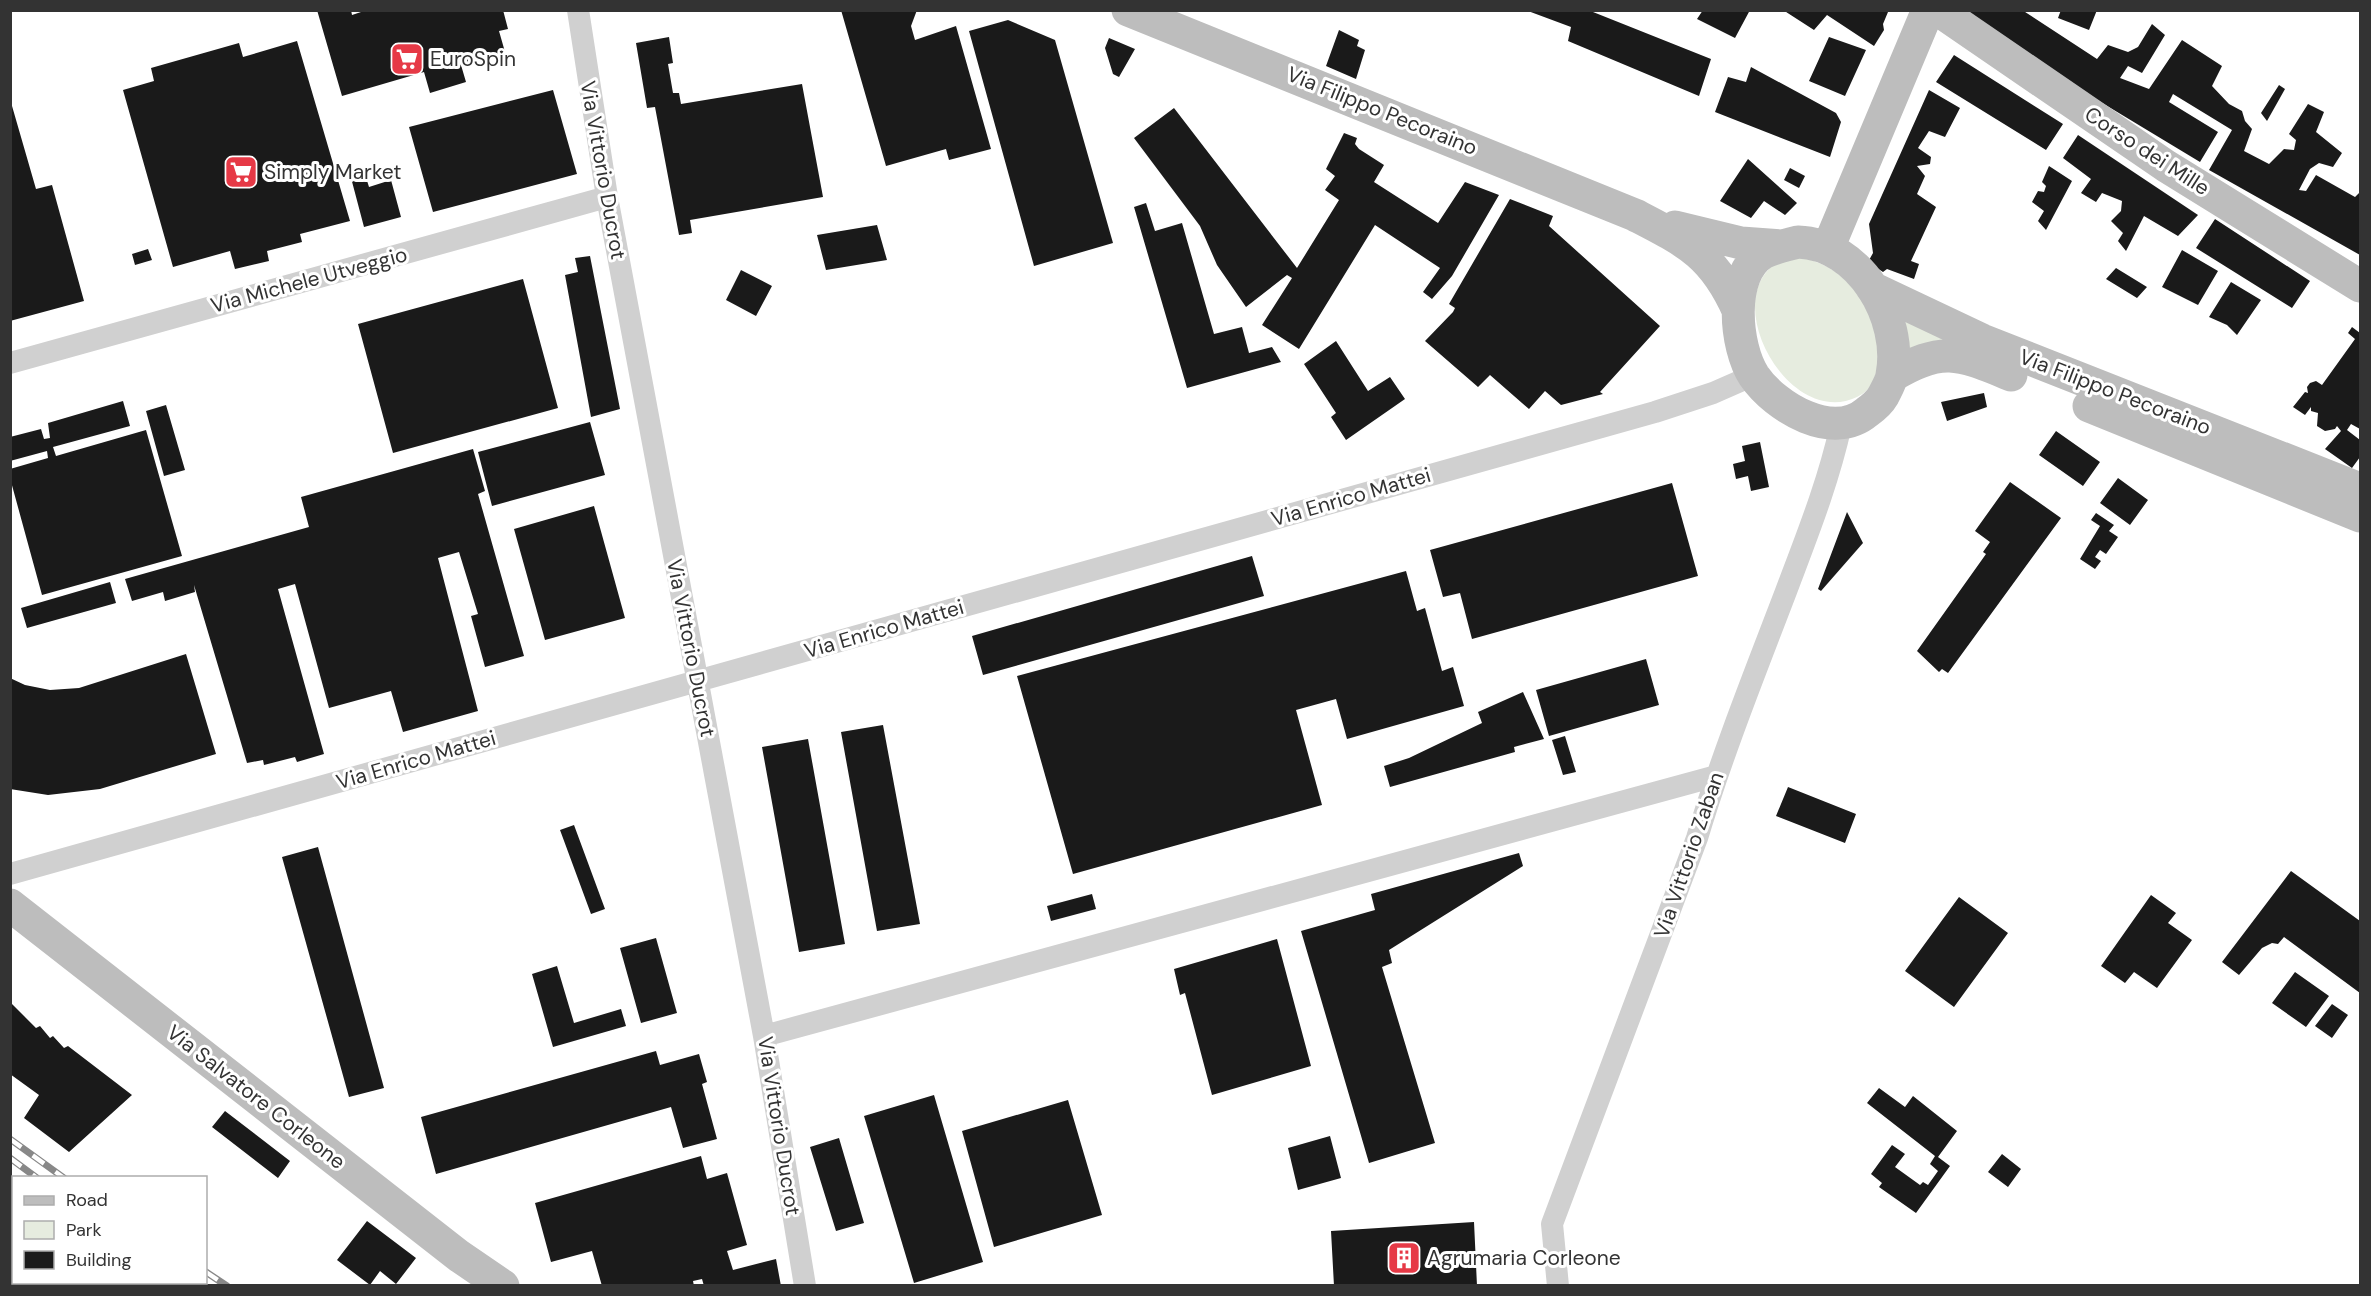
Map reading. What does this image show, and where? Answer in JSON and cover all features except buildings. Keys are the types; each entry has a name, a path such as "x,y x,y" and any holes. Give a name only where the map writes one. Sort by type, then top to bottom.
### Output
{"street":[{"name":"Via Vittorio Ducrot","path":"578,10 607,197 764,1036 805,1286"},
{"name":"Via Filippo Pecoraino","path":"1128,10 1635,215 1681,238 1712,264 1726,284 1738,310"},
{"path":"1828,249 1928,10"},
{"name":"Corso dei Mille","path":"1938,10 2166,166 2361,286"},
{"name":"Via Michele Utveggio","path":"10,363 607,197"},
{"name":"Via Filippo Pecoraino","path":"1635,215 1718,238 1782,246"},
{"path":"1809,242 1828,249 1852,262 1872,288 1885,311 1892,335 1893,376 1880,402 1862,416 1841,425 1821,422 1796,412 1780,402 1754,375 1741,336 1738,310 1740,286 1752,265 1762,254 1782,246 1809,242"},
{"name":"Via Filippo Pecoraino","path":"1872,288 1982,340 2361,489"},
{"name":"Via Filippo Pecoraino","path":"1893,376 1917,361 1950,354 1972,360 2361,516"},
{"name":"Via Enrico Mattei","path":"10,874 1655,412 1713,393 1754,375"},
{"name":"Via Vittorio Zaban","path":"1558,1286 1552,1224 1697,838 1716,776 1815,515 1833,460 1841,425"},
{"path":"764,1036 1716,776"},
{"name":"Via Salvatore Corleone","path":"10,905 459,1256 503,1286"}],"green space":[{"path":"1799,257 1833,270 1857,293 1868,310 1877,345 1877,370 1867,390 1857,397 1833,402 1810,396 1789,382 1772,362 1761,337 1755,312 1758,289 1772,266"},
{"path":"1905,319 1957,340 1909,353"}],"railway":[{"path":"10,1139 61,1176"},
{"path":"10,1158 34,1176"},
{"path":"207,1273 227,1286"}],"place":[{"name":"EuroSpin","path":"407,59"},
{"name":"Simply Market","path":"241,172"},
{"name":"Agrumaria Corleone","path":"1404,1258"}]}
